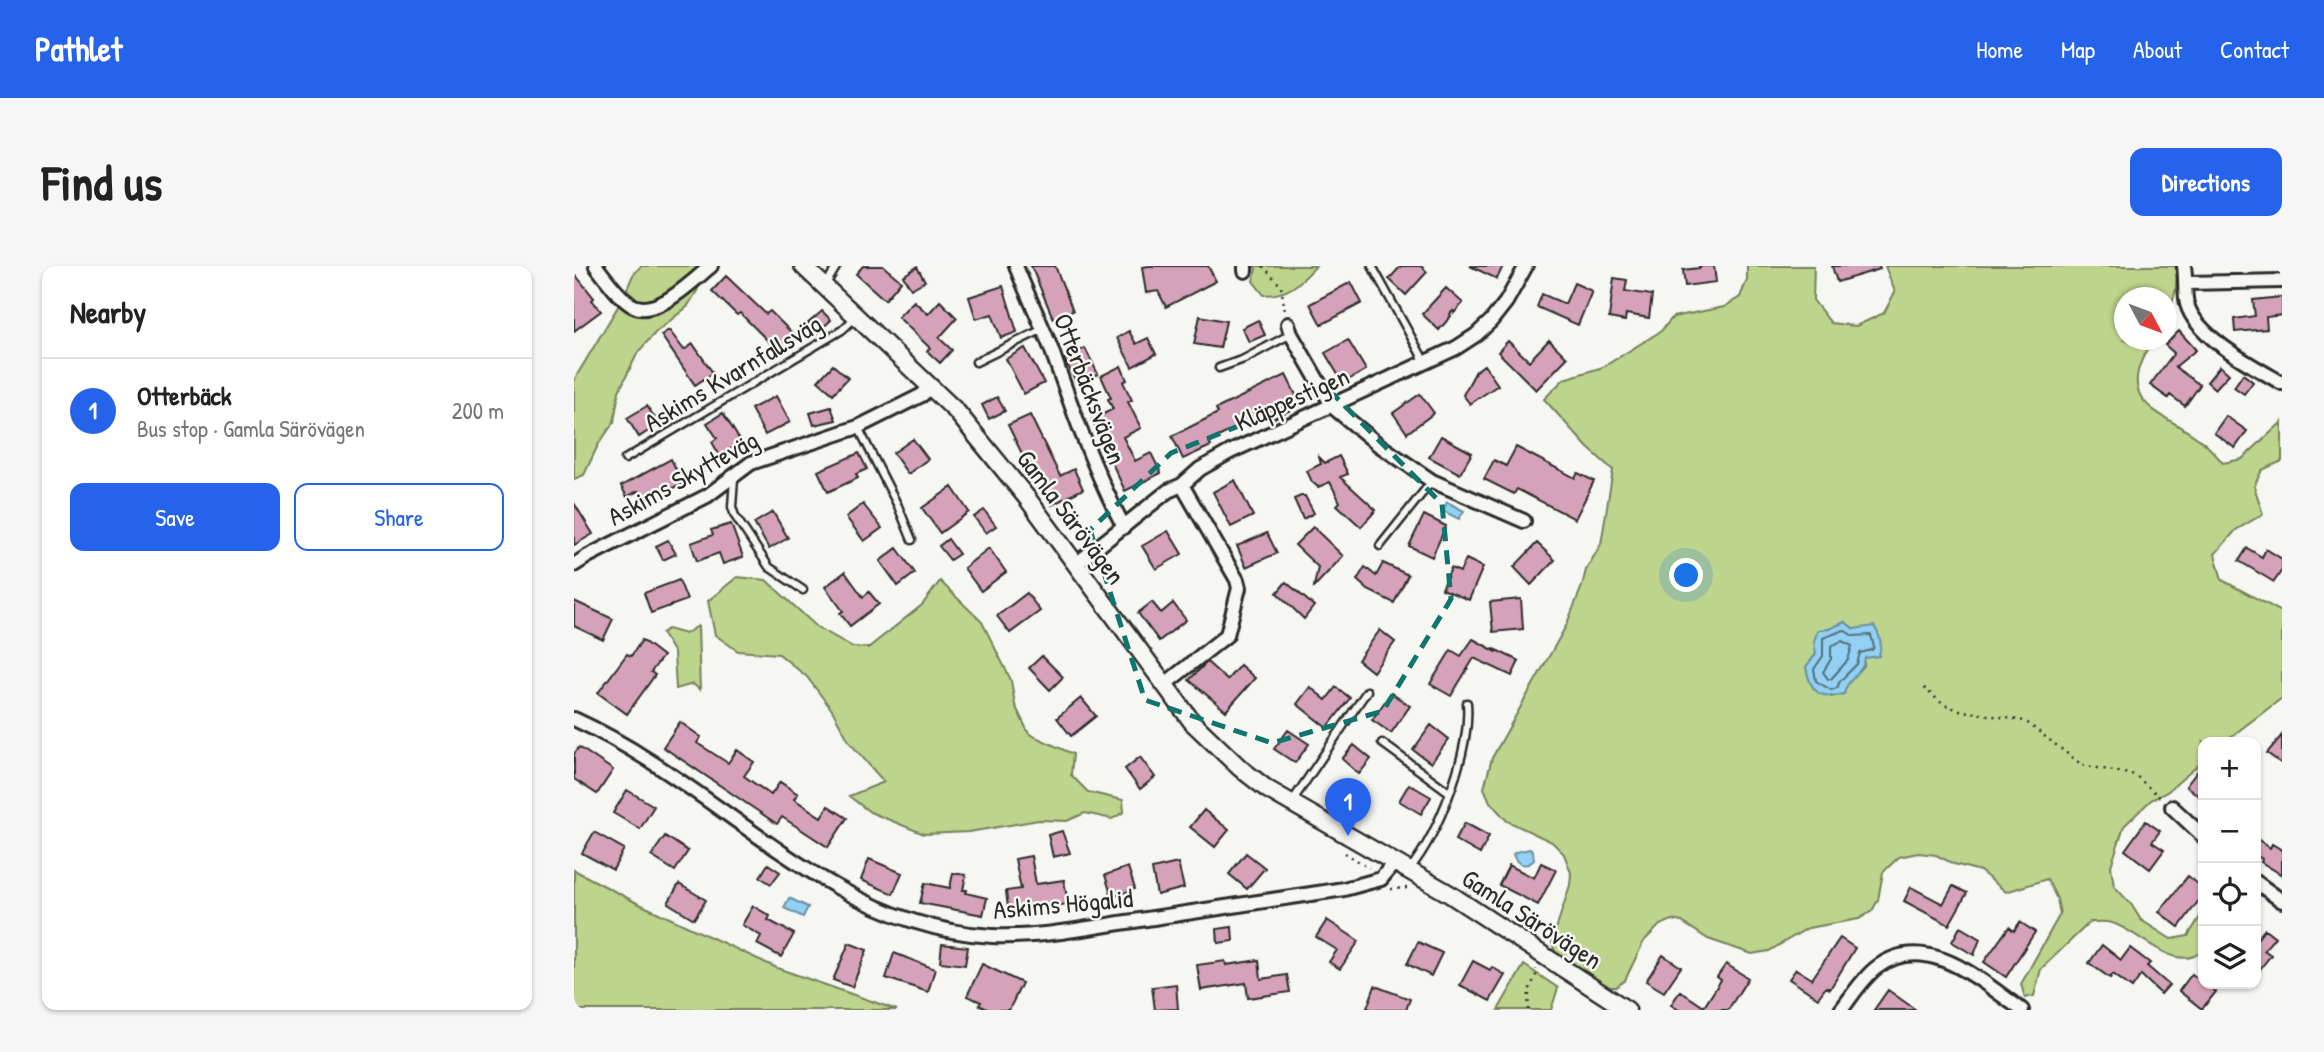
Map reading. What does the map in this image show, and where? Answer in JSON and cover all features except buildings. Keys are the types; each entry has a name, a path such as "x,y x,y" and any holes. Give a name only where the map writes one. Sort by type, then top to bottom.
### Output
{"street":[{"path":"596,266 629,303 644,310 672,297 711,266"},
{"name":"Gamla Särövägen","path":"803,266 931,386 989,450 1193,723 1240,768 1290,804 1448,893 1627,1010"},
{"name":"Otterbäcksvägen","path":"1016,266 1043,329 1074,415 1108,497 1124,527"},
{"name":"Kläppestigen","path":"1075,565 1200,469 1230,452 1426,363 1476,335 1506,302 1526,266"},
{"path":"2184,266 2186,302 2190,312 2205,331 2242,361 2282,383"},
{"path":"2187,283 2282,281"},
{"path":"1289,329 1333,407 1395,458 1432,481 1524,521"},
{"name":"Askims Skytteväg","path":"574,565 707,496 751,463 858,427 922,395 931,386"},
{"path":"1164,685 1227,635 1239,588 1237,580 1182,485"},
{"name":"Askims Högalid","path":"574,719 626,747 838,888 891,914 967,932 1012,936 1081,929 1334,890 1369,884 1381,879 1394,863"},
{"path":"2172,807 2198,831"},
{"path":"2261,886 2282,901"},
{"path":"1841,1010 1875,968 1895,958 1918,954 1955,964 2022,1010"}],"lane":[{"path":"825,286 837,266"},
{"path":"1372,266 1426,363"},
{"name":"Askims Kvarnfallsväg","path":"625,459 842,330 858,316"},
{"path":"976,362 1043,329"},
{"path":"1219,368 1244,359 1289,329"},
{"path":"858,427 912,540"},
{"path":"734,475 732,507 735,516 769,568 803,590"},
{"path":"1380,546 1432,481"},
{"path":"1290,804 1367,691"},
{"path":"1409,871 1424,849 1462,755 1466,731 1466,703"},
{"path":"1382,743 1449,792"}],"path":[{"path":"1263,266 1281,286 1289,329"},
{"path":"1924,688 1944,705 2025,721 2082,765 2135,775 2172,807"},
{"path":"1528,1010 1529,991 1537,965"}],"highlighted area":[{"path":"1329,390 1442,504 1451,599 1383,711 1272,743 1145,700 1090,530 1171,453"}],"green space":[{"path":"641,266 706,266 697,291 687,307 656,332 638,352 619,391 614,422 598,445 584,475 574,479 574,380 623,298 633,275"},
{"path":"1254,266 1316,266 1287,291 1264,295 1253,281 1256,269"},
{"path":"1747,266 1814,266 1813,300 1831,323 1856,326 1884,313 1895,292 1885,266 2175,266 2175,287 2114,287 2114,350 2148,350 2137,379 2139,393 2147,404 2204,443 2223,463 2242,459 2282,422 2282,461 2262,470 2254,486 2263,514 2236,530 2215,554 2222,580 2282,612 2282,698 2231,737 2198,737 2198,765 2167,792 2151,800 2124,826 2111,866 2114,886 2131,904 2141,920 2171,939 2188,936 2198,920 2198,954 2193,957 2170,955 2112,923 2090,922 2041,969 2034,996 2025,998 2021,984 2060,914 2057,899 2047,879 2006,892 1980,871 1954,864 1936,855 1918,853 1899,857 1883,872 1878,900 1872,911 1859,919 1808,928 1769,951 1752,954 1708,939 1682,922 1672,920 1660,925 1644,941 1625,980 1616,987 1606,987 1555,953 1552,942 1570,885 1571,873 1564,854 1552,842 1507,821 1490,802 1484,788 1492,758 1566,626 1586,570 1601,544 1613,470 1588,448 1544,399 1564,379 1603,367 1661,331 1673,317 1724,307 1740,297 1747,280","holes":["1845,622 1854,629 1861,629 1864,666 1845,686 1844,694 1831,697 1806,667 1829,629"]},
{"path":"737,577 766,580 817,627 853,647 868,648 922,605 940,581 982,622 1011,680 1015,705 1029,734 1073,754 1071,775 1088,792 1123,800 1124,812 1112,819 1085,813 1067,821 1039,820 969,832 924,834 870,812 849,796 884,782 850,743 832,710 807,677 779,654 738,651 715,635 708,601"},
{"path":"698,626 700,690 693,684 676,689 674,653 662,633 668,629 685,634"},
{"path":"574,870 635,902 777,968 897,1010 574,1010"},
{"path":"1524,965 1558,988 1551,1010 1498,1010"}],"water":[{"path":"1447,502 1464,511 1459,519 1443,511"},
{"path":"1845,622 1854,629 1874,626 1880,641 1879,656 1865,658 1862,668 1848,684 1844,694 1828,696 1813,688 1806,667 1816,654 1814,641 1818,630 1829,629"},
{"path":"1529,849 1533,851 1534,860 1525,865 1516,861 1513,854"},
{"path":"789,898 808,907 803,917 784,908"}],"place":[{"name":"Otterbäck","path":"1348,836"}]}
